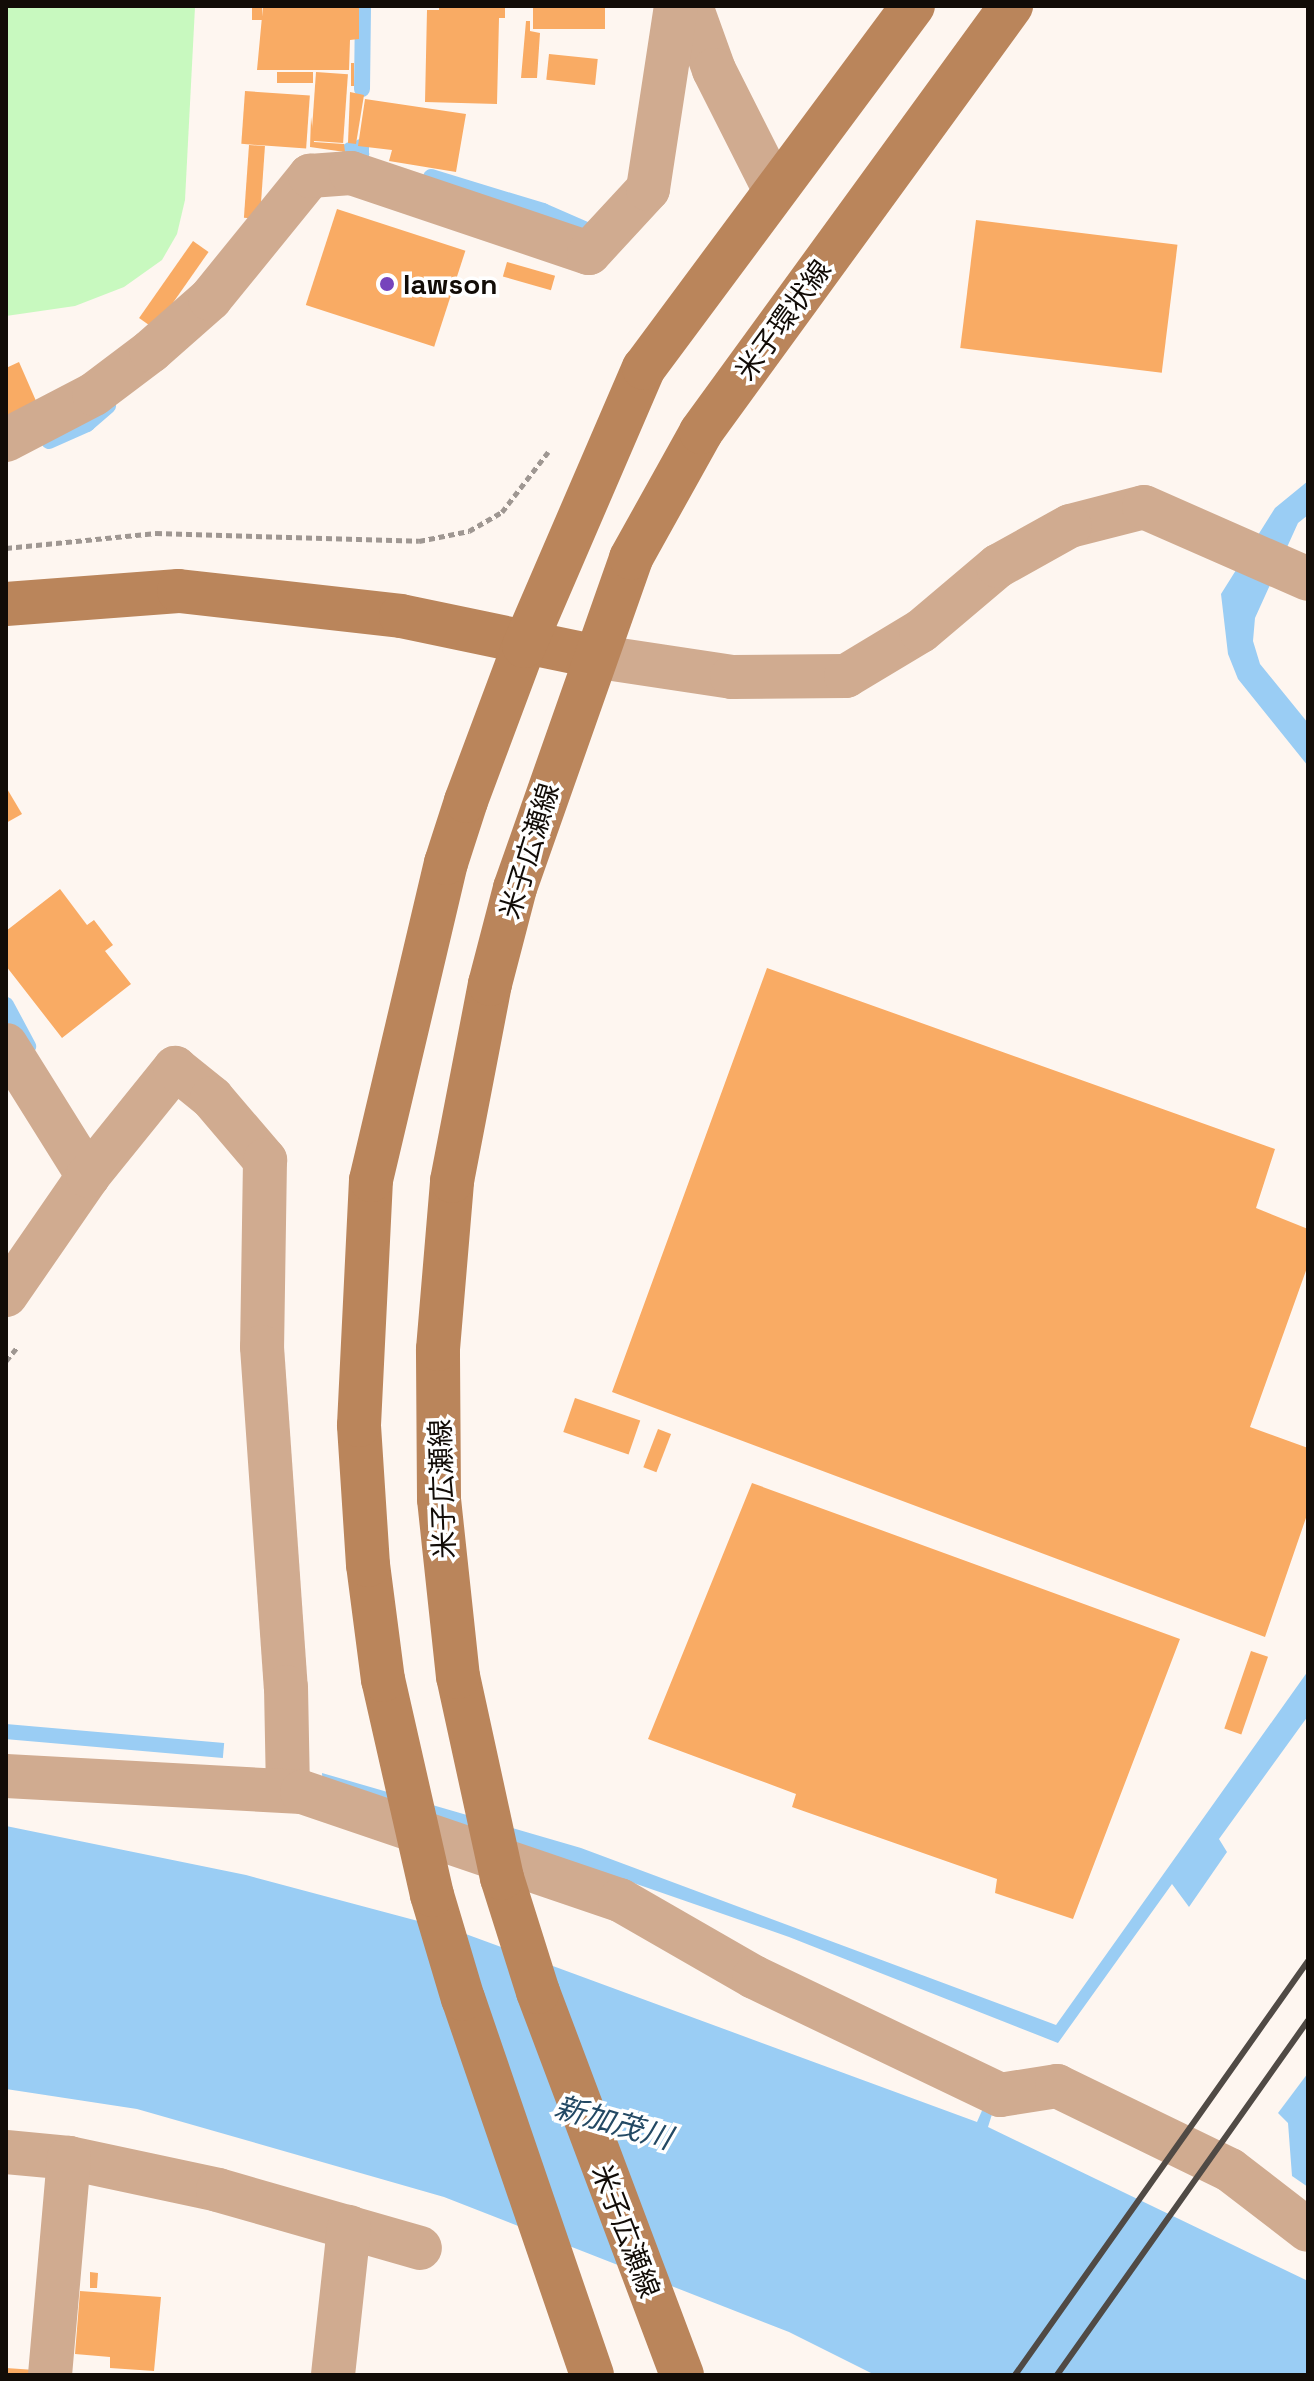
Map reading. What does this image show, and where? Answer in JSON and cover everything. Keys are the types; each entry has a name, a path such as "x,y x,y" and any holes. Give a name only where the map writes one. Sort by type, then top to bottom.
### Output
{"main road":[{"path":"592,2375 463,1999 425,1868 383,1680 368,1565 359,1425 371,1180 446,863 524,646 644,368 774,189 913,6"},
{"name":"米子環状線","path":"593,656 631,558 701,432 1011,6"},
{"path":"6,604 179,591 401,616 524,646 593,656"},
{"name":"米子広瀬線","path":"593,656 515,888 475,1055 452,1181 438,1349 439,1499 458,1677 502,1878 580,2112 682,2375"}],"street":[{"path":"6,440 94,394 151,351 210,299 310,176 351,173 589,253 648,189 676,6"},
{"path":"691,6 714,70 774,189"},
{"path":"593,656 732,677 846,676 921,631 998,566 1070,526 1144,507 1300,574"},
{"path":"6,1045 88,1176"},
{"path":"6,1295 88,1176 175,1068 212,1098 265,1160 262,1347 286,1687 288,1790"},
{"path":"6,1776 288,1790 620,1900 767,1984 1000,2095 1057,2086 1230,2170 1308,2230"},
{"path":"6,2152 69,2158 218,2190 420,2248"},
{"path":"50,2375 69,2158"},
{"path":"333,2375 349,2227"}],"path":[{"path":"6,548 156,533 419,541 469,531 502,512 551,447"}],"green space":[{"path":"6,6 195,7 185,200 177,234 162,260 124,287 75,306 6,316"}],"water":[{"path":"1308,481 1308,515 1298,523 1255,618 1253,641 1260,664 1308,723 1308,766 1238,679 1228,654 1221,594 1275,508"},
{"path":"1308,1671 1308,1716 1219,1839 1227,1852 1189,1907 1172,1884 1058,2043 789,1937 576,1863 323,1790 322,1773 581,1848 1056,2025"},
{"path":"6,1724 224,1743 223,1758 6,1739"},
{"name":"新加茂川","path":"6,1826 246,1875 463,1933 977,2122 984,2106 993,2111 988,2127 1308,2281 1308,2375 875,2375 789,2332 444,2197 137,2109 6,2089"},
{"path":"1308,2073 1308,2187 1292,2176 1288,2123 1278,2113"}],"building":[{"path":"252,6 262,6 262,20 252,20"},
{"path":"263,6 359,6 359,39 350,40 349,70 257,70"},
{"path":"439,6 505,6 505,18 499,18 497,104 425,102 427,10 439,10"},
{"path":"533,6 605,6 605,29 533,29"},
{"path":"526,21 530,21 530,31 540,33 537,78 521,78"},
{"path":"549,54 598,59 595,85 546,80"},
{"path":"351,63 354,63 354,86 351,86"},
{"path":"277,72 313,72 313,83 277,83"},
{"path":"316,72 348,74 343,143 311,141"},
{"path":"245,91 310,96 306,148 241,144"},
{"path":"350,92 364,95 356,144 348,143"},
{"path":"365,99 466,114 456,172 389,161 392,150 358,146"},
{"path":"311,117 314,142 344,144 345,152 310,147"},
{"path":"249,145 265,146 260,219 244,218"},
{"path":"337,209 465,251 434,347 306,305"},
{"path":"976,220 1177,245 1162,373 960,348"},
{"path":"193,241 209,252 155,329 139,318"},
{"path":"507,262 555,276 551,290 503,276"},
{"path":"19,362 40,410 6,426 6,368"},
{"path":"6,787 22,814 6,823"},
{"path":"60,889 87,925 94,920 113,945 105,951 131,984 62,1038 6,966 6,931"},
{"path":"767,968 1275,1149 1256,1208 1308,1229 1308,1265 1250,1427 1308,1448 1308,1512 1265,1637 612,1392"},
{"path":"575,1398 640,1420 629,1455 563,1432"},
{"path":"658,1429 671,1434 656,1472 643,1467"},
{"path":"752,1483 1180,1639 1073,1919 995,1893 997,1879 792,1807 796,1794 648,1739"},
{"path":"1251,1651 1268,1657 1241,1734 1224,1729"},
{"path":"90,2272 98,2273 97,2288 90,2288"},
{"path":"80,2291 161,2297 154,2371 110,2368 110,2357 75,2354"},
{"path":"6,2368 35,2370 34,2375 6,2375"}],"waterway":[{"path":"362,89 363,6"},
{"path":"350,150 361,154 361,147"},
{"path":"431,177 543,211 593,233"},
{"path":"49,441 87,424 108,406"},
{"path":"6,1005 28,1046"}],"railway":[{"path":"1015,2375 1308,1961"},
{"path":"1057,2375 1308,2021"}],"place":[{"name":"lawson","path":"387,284"}]}
